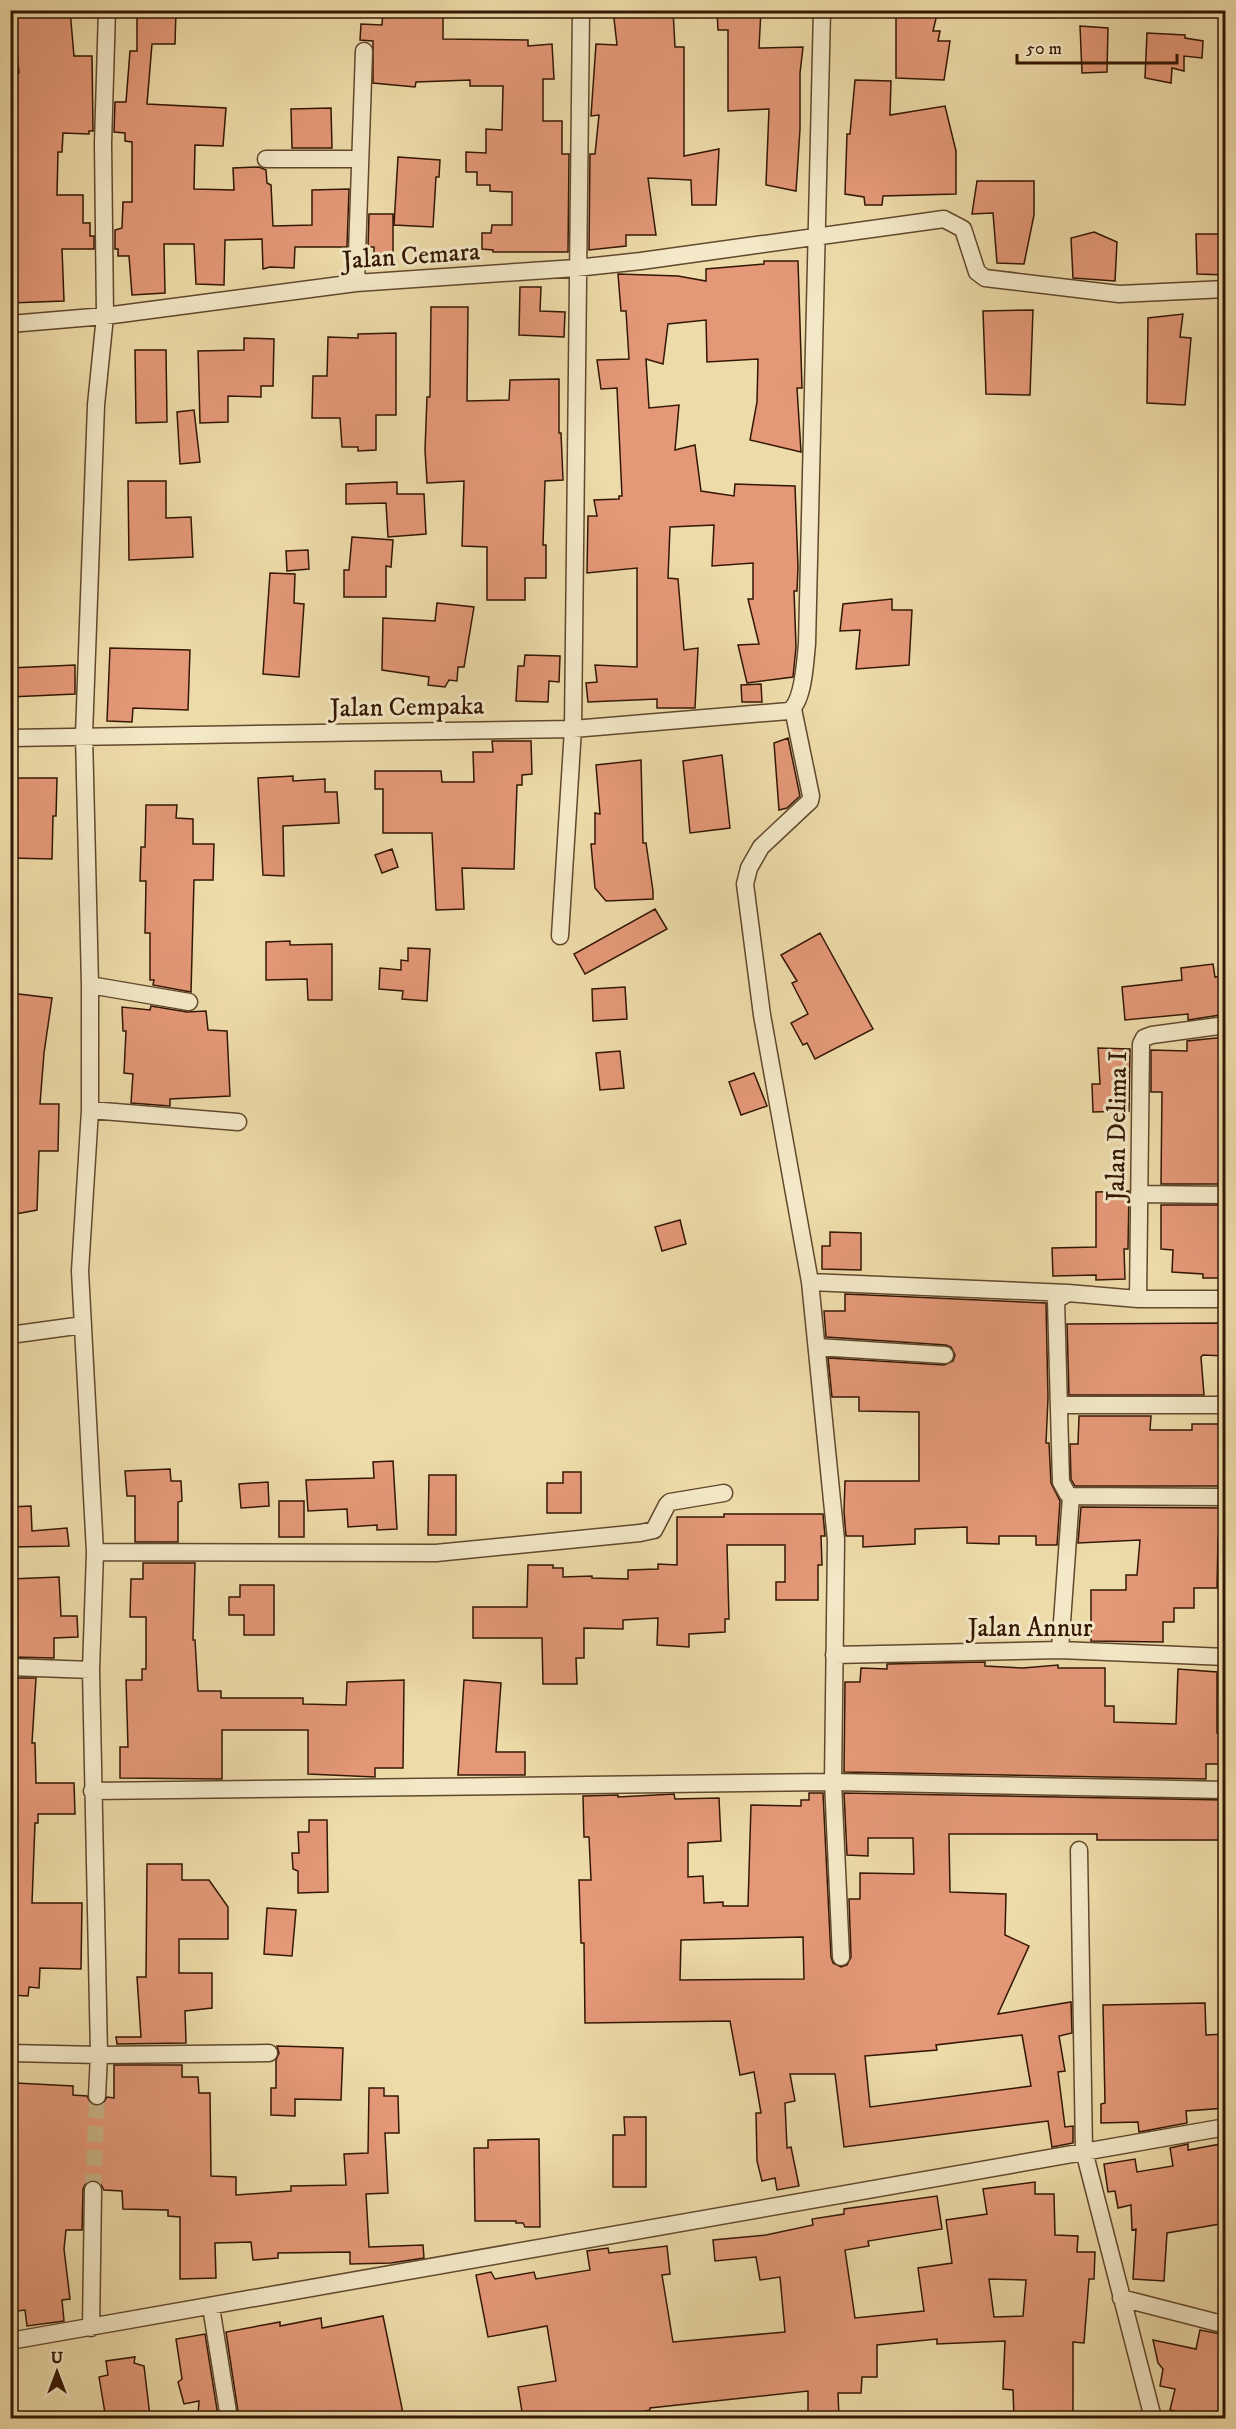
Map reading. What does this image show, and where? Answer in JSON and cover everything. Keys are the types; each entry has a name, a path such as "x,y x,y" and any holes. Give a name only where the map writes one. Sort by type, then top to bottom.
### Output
{"street":[{"path":"97,2097 99,2055 91,1671 95,1552 80,1271 90,1110 90,985 84,735 96,405 105,316 103,143 106,10"},
{"path":"561,936 573,729 576,268 581,10"},
{"path":"822,10 807,644 795,705 811,796 810,801 761,847 749,868 745,884 762,1015 810,1282 837,1540 833,1782 841,1958"},
{"path":"356,283 364,51"},
{"path":"266,159 360,159"},
{"name":"Jalan Cemara","path":"10,324 105,316 356,283 576,268 816,239 944,219 963,229 977,272 985,278 1119,294 1226,289"},
{"name":"Jalan Cempaka","path":"10,738 84,735 573,729 778,712 795,705"},
{"path":"90,985 189,1002"},
{"name":"Jalan Delima I","path":"1138,1299 1141,1044 1144,1038 1152,1035 1226,1025"},
{"path":"90,1110 238,1122"},
{"path":"1139,1194 1226,1195"},
{"path":"810,1282 1068,1293 1138,1299 1226,1299"},
{"path":"1068,1293 1056,1300 1061,1482 1067,1493 1071,1496 1226,1497"},
{"path":"10,1335 83,1325"},
{"path":"817,1347 945,1355"},
{"path":"1059,1405 1226,1405"},
{"path":"95,1552 448,1552 640,1533 654,1530 670,1502 724,1493"},
{"path":"1060,1650 1071,1496"},
{"name":"Jalan Annur","path":"834,1655 1060,1650 1226,1657"},
{"path":"10,1667 91,1671"},
{"path":"92,1791 833,1782 1226,1790"},
{"path":"1079,1850 1084,2151 1153,2418"},
{"path":"10,2053 99,2055 269,2053"},
{"path":"10,2342 1226,2127"},
{"path":"91,2328 93,2190"},
{"path":"1121,2298 1226,2325"},
{"path":"211,2307 229,2418"}],"building":[{"path":"12,10 70,10 74,56 92,56 93,131 89,131 89,134 63,133 62,152 58,152 57,195 83,195 83,223 90,223 90,236 94,236 94,249 62,249 64,301 10,303 10,74 19,73"},
{"path":"137,10 176,10 175,44 152,44 147,104 226,108 223,146 195,145 194,189 234,190 233,168 259,167 266,170 267,183 271,185 273,226 312,225 312,190 349,189 347,247 295,247 294,268 263,269 262,239 225,240 224,285 196,284 194,244 164,244 165,293 132,295 129,256 118,256 118,249 115,249 115,230 122,228 123,202 132,202 132,142 125,141 125,133 114,132 115,102 126,102 130,51 137,51"},
{"path":"383,10 443,10 443,39 528,40 528,46 552,44 554,79 543,79 543,121 562,121 562,154 569,154 568,252 493,252 493,250 482,249 482,233 491,233 492,225 512,225 512,192 490,191 490,185 477,185 477,172 466,172 466,152 486,153 486,129 502,130 503,86 470,86 470,80 416,82 415,87 373,83 373,41 360,40 361,24 382,25"},
{"path":"613,10 673,10 675,47 684,47 684,156 719,149 716,205 692,205 691,180 648,178 656,235 626,235 626,246 589,250 590,154 595,154 599,115 591,116 596,44 617,45"},
{"path":"717,10 761,10 759,48 803,47 796,191 766,185 769,109 728,111 728,30 718,30"},
{"path":"896,10 938,10 933,31 940,31 938,41 950,41 944,80 896,78"},
{"path":"1080,26 1108,28 1107,72 1082,73"},
{"path":"1147,33 1185,35 1185,38 1203,41 1202,58 1184,56 1184,71 1172,68 1171,83 1145,78"},
{"path":"855,80 891,81 890,115 945,106 956,151 956,194 883,196 882,205 865,205 864,197 845,194 847,134 850,134"},
{"path":"331,108 332,148 292,148 291,109"},
{"path":"398,157 440,160 439,177 436,177 433,227 394,225"},
{"path":"977,181 1034,181 1034,215 1024,264 997,263 993,213 972,214"},
{"path":"369,214 393,214 393,261 374,261 374,247 368,247"},
{"path":"1094,232 1117,242 1115,281 1073,278 1071,238"},
{"path":"1196,234 1226,234 1226,275 1197,274"},
{"path":"764,261 798,261 802,388 797,388 801,452 750,440 757,402 758,359 707,362 706,320 668,324 663,364 646,359 649,408 679,405 675,450 695,445 701,491 734,496 735,484 795,486 798,567 797,591 794,591 796,647 793,677 747,683 738,645 759,644 748,599 753,599 753,563 712,566 714,525 670,527 668,578 678,579 684,650 698,648 695,708 657,708 657,699 588,702 586,683 597,682 595,665 637,667 637,568 587,573 588,516 597,516 594,500 619,499 619,496 622,496 617,388 601,389 597,360 629,359 626,311 621,311 618,274 678,276 706,281 706,269 764,264"},
{"path":"520,287 541,287 540,311 565,312 564,337 519,335"},
{"path":"431,307 468,307 467,401 509,400 510,380 559,379 559,433 561,433 563,480 545,481 543,545 546,545 546,578 525,578 525,600 487,600 487,547 462,546 464,481 427,483 425,450 427,397 430,397"},
{"path":"1033,310 1030,395 986,394 983,311"},
{"path":"1183,314 1180,337 1191,338 1185,405 1147,403 1148,318"},
{"path":"396,333 396,415 376,415 376,450 358,451 358,447 342,447 340,418 312,418 313,376 327,376 328,337 358,338 358,334"},
{"path":"244,338 274,339 273,386 261,386 261,397 228,396 228,422 200,423 198,351 244,350"},
{"path":"135,350 166,350 167,422 136,423"},
{"path":"194,410 200,462 180,464 177,412"},
{"path":"128,481 166,481 166,518 191,517 193,557 129,560"},
{"path":"397,482 397,494 424,494 426,534 388,537 386,503 346,504 346,484"},
{"path":"352,537 393,540 391,567 386,566 386,597 344,597 344,570 349,570"},
{"path":"308,550 309,569 287,571 286,551"},
{"path":"270,573 295,574 294,603 304,604 299,677 263,674"},
{"path":"892,599 892,610 912,610 909,665 856,669 860,630 840,631 843,604"},
{"path":"437,603 474,607 464,667 458,667 457,681 449,680 445,687 428,685 429,677 382,670 383,618 435,621"},
{"path":"110,648 190,650 188,710 133,708 132,722 107,721"},
{"path":"525,655 560,656 559,682 549,681 548,702 516,701 518,666 524,666"},
{"path":"75,665 75,694 10,697 10,668"},
{"path":"761,684 762,702 742,702 741,685"},
{"path":"788,738 800,796 787,808 779,810 774,743"},
{"path":"492,741 531,741 532,774 522,775 522,785 517,785 514,869 462,868 464,909 436,910 432,833 383,833 383,789 375,789 375,771 441,771 442,782 474,782 473,752 493,752"},
{"path":"722,755 730,828 690,833 683,761"},
{"path":"641,760 643,843 646,843 653,899 606,901 595,888 591,844 595,844 595,813 600,814 596,765"},
{"path":"293,776 293,781 325,779 325,792 337,792 339,823 283,826 284,876 263,875 258,778"},
{"path":"10,778 57,778 52,859 10,858"},
{"path":"146,805 177,805 176,818 193,819 193,844 214,844 213,880 194,880 191,992 153,985 154,980 150,980 150,933 145,933 146,881 140,881 141,847 145,847"},
{"path":"392,849 398,867 382,873 375,855"},
{"path":"655,909 667,929 585,974 574,954"},
{"path":"820,933 873,1029 815,1059 807,1043 803,1045 791,1023 808,1014 792,983 797,981 781,955"},
{"path":"290,941 290,945 332,944 332,1000 308,1000 307,979 266,980 266,942"},
{"path":"408,948 430,949 427,1001 402,999 403,991 379,989 380,968 401,970 401,960 408,961"},
{"path":"1213,964 1215,977 1226,975 1226,1004 1219,1005 1220,1015 1188,1020 1188,1014 1125,1020 1122,987 1182,980 1181,968"},
{"path":"625,987 627,1019 593,1021 592,989"},
{"path":"10,993 52,998 40,1104 59,1104 58,1151 39,1151 37,1210 10,1215"},
{"path":"151,1006 187,1012 206,1011 208,1030 227,1031 230,1096 170,1099 170,1106 131,1103 133,1074 124,1073 126,1031 123,1031 122,1007 150,1010"},
{"path":"1226,1037 1226,1184 1161,1184 1162,1092 1151,1092 1151,1050 1187,1051 1187,1041"},
{"path":"1098,1048 1130,1049 1129,1111 1093,1112 1092,1084 1100,1084"},
{"path":"620,1051 624,1088 600,1090 596,1053"},
{"path":"754,1073 767,1106 741,1115 729,1082"},
{"path":"1129,1191 1128,1249 1124,1249 1125,1279 1096,1280 1096,1275 1053,1276 1052,1248 1096,1247 1096,1192"},
{"path":"1161,1205 1226,1205 1225,1278 1203,1278 1203,1274 1172,1272 1173,1250 1161,1249"},
{"path":"680,1220 686,1244 662,1251 655,1227"},
{"path":"830,1232 861,1233 861,1270 822,1269 822,1246 830,1246"},
{"path":"845,1294 1046,1303 1048,1398 1046,1443 1049,1443 1051,1483 1060,1501 1057,1545 1036,1545 1036,1536 999,1536 999,1544 967,1543 967,1527 915,1529 915,1544 863,1547 863,1536 846,1536 845,1481 919,1481 919,1412 859,1411 859,1397 832,1397 828,1358 944,1365 953,1361 955,1355 951,1347 946,1345 826,1337 824,1311 845,1311"},
{"path":"1223,1323 1223,1330 1226,1330 1226,1356 1203,1355 1201,1357 1204,1395 1069,1395 1067,1324"},
{"path":"1079,1416 1151,1416 1150,1430 1192,1430 1192,1424 1226,1424 1225,1486 1075,1486 1071,1479 1070,1444 1078,1444"},
{"path":"393,1461 397,1529 377,1530 377,1525 348,1527 347,1509 308,1511 306,1480 374,1478 373,1462"},
{"path":"170,1469 171,1481 181,1481 182,1501 178,1502 178,1542 135,1542 135,1496 127,1496 125,1471"},
{"path":"563,1472 581,1472 581,1513 547,1513 547,1483 563,1483"},
{"path":"429,1475 456,1475 456,1535 428,1535"},
{"path":"268,1482 269,1506 241,1508 239,1484"},
{"path":"279,1501 304,1501 304,1537 279,1537"},
{"path":"31,1506 32,1531 67,1528 69,1546 10,1547 10,1507"},
{"path":"1081,1507 1226,1508 1223,1538 1218,1538 1217,1588 1194,1588 1194,1608 1174,1608 1174,1622 1163,1622 1163,1642 1091,1641 1091,1590 1126,1590 1126,1575 1137,1575 1140,1540 1078,1543"},
{"path":"724,1514 823,1514 825,1536 821,1536 822,1565 818,1565 818,1600 776,1600 776,1582 785,1582 785,1545 727,1545 729,1619 725,1619 725,1632 689,1634 689,1647 657,1645 658,1618 623,1620 623,1629 584,1628 584,1658 576,1658 577,1684 543,1684 542,1638 473,1638 473,1607 527,1607 528,1565 553,1565 553,1568 563,1568 563,1577 592,1576 592,1578 628,1579 628,1570 658,1569 658,1564 677,1565 677,1517 724,1517"},
{"path":"143,1563 195,1563 193,1640 195,1640 198,1691 221,1691 221,1698 303,1698 303,1704 346,1705 347,1682 404,1680 403,1768 375,1768 375,1777 308,1774 308,1730 222,1730 222,1779 120,1778 120,1747 128,1747 126,1680 142,1680 142,1669 146,1669 146,1617 130,1617 131,1579 143,1579"},
{"path":"59,1577 61,1616 77,1616 78,1637 54,1638 54,1658 10,1657 10,1579"},
{"path":"240,1585 274,1585 274,1635 244,1635 244,1615 229,1615 229,1597 240,1597"},
{"path":"985,1662 985,1666 1023,1668 1058,1665 1058,1668 1105,1668 1105,1706 1114,1706 1114,1722 1176,1724 1178,1669 1217,1672 1217,1733 1226,1733 1226,1764 1206,1764 1206,1779 844,1772 845,1682 860,1682 861,1668 887,1669 887,1664"},
{"path":"10,1678 36,1678 32,1743 35,1743 36,1783 74,1783 75,1814 38,1814 38,1823 35,1823 32,1903 82,1903 81,1969 40,1968 39,1988 29,1987 28,1996 10,1995"},
{"path":"464,1680 501,1683 496,1752 525,1752 525,1775 458,1775"},
{"path":"809,1793 823,1793 831,1957 833,1963 841,1967 847,1965 851,1957 849,1899 860,1899 860,1873 914,1874 913,1838 868,1838 868,1856 847,1855 844,1793 1226,1800 1226,1840 1097,1840 1097,1834 949,1834 950,1892 1006,1894 1005,1935 1029,1946 998,2014 1071,2002 1072,2033 1059,2036 1065,2071 1058,2072 1065,2127 1073,2126 1073,2143 1052,2147 1048,2121 844,2147 835,2074 790,2074 795,2101 785,2103 787,2148 791,2147 799,2186 777,2190 775,2178 762,2181 757,2161 756,2113 761,2113 754,2072 740,2075 730,2021 585,2023 584,1943 581,1943 579,1880 591,1880 589,1837 584,1837 583,1796 674,1794 675,1799 719,1798 721,1841 688,1843 688,1877 703,1876 704,1903 723,1902 723,1906 748,1906 751,1805 801,1806 801,1800 809,1800","holes":["803,1937 804,1979 680,1980 681,1940","1022,2035 1031,2086 870,2107 865,2056 937,2050 936,2045"]},
{"path":"309,1820 327,1820 328,1892 298,1893 298,1871 293,1869 292,1853 299,1853 298,1832 309,1832"},
{"path":"147,1864 182,1864 182,1880 209,1880 228,1907 228,1939 179,1939 179,1973 212,1973 212,2008 185,2011 186,2043 117,2044 116,2037 141,2037 137,1977 146,1977"},
{"path":"267,1908 296,1910 292,1956 264,1954"},
{"path":"1205,2003 1206,2035 1226,2034 1226,2108 1186,2111 1187,2123 1139,2132 1138,2122 1101,2123 1101,2104 1105,2103 1103,2005"},
{"path":"277,2046 343,2048 341,2100 295,2099 295,2116 271,2115 271,2088 276,2088 276,2060 279,2053"},
{"path":"114,2065 182,2065 182,2077 198,2077 199,2093 210,2093 211,2176 236,2177 236,2195 291,2191 291,2186 346,2185 344,2154 368,2153 369,2088 384,2088 384,2096 398,2096 399,2133 385,2133 388,2193 366,2194 369,2247 423,2245 424,2258 391,2263 350,2264 350,2252 278,2253 278,2258 253,2260 251,2242 215,2243 216,2278 180,2279 180,2217 168,2216 168,2210 123,2209 122,2191 104,2190 99,2181 87,2181 83,2189 82,2230 66,2230 64,2249 70,2299 62,2300 64,2321 27,2326 25,2310 17,2311 10,2248 10,2114 15,2115 16,2083 73,2086 73,2095 87,2096 91,2104 97,2106 102,2105 107,2097 114,2098"},
{"path":"624,2117 646,2117 646,2187 613,2187 613,2135 625,2135"},
{"path":"539,2139 540,2227 525,2227 523,2223 516,2223 516,2221 475,2221 474,2148 488,2148 488,2140"},
{"path":"1226,2143 1226,2223 1167,2233 1164,2281 1133,2279 1136,2229 1132,2230 1131,2205 1118,2208 1115,2191 1108,2192 1104,2164 1135,2159 1137,2172 1173,2166 1170,2148 1188,2144 1188,2150"},
{"path":"1035,2182 1035,2194 1054,2194 1055,2235 1078,2236 1077,2252 1095,2252 1094,2279 1089,2279 1084,2343 1073,2342 1073,2418 1014,2418 1013,2390 1003,2389 1005,2341 937,2344 937,2339 877,2345 877,2377 862,2377 861,2393 838,2393 839,2418 808,2418 808,2391 650,2408 650,2410 635,2413 636,2418 523,2418 518,2387 556,2381 547,2326 488,2337 476,2275 491,2272 495,2279 534,2272 536,2279 590,2270 587,2251 608,2248 609,2253 667,2246 670,2274 662,2275 673,2342 785,2332 780,2277 760,2280 756,2257 715,2261 713,2240 766,2235 813,2225 812,2219 844,2214 844,2209 937,2196 942,2229 868,2241 869,2246 845,2250 855,2318 924,2311 918,2268 952,2263 946,2220 987,2214 983,2189","holes":["989,2279 1026,2280 1023,2316 994,2317"]},
{"path":"383,2316 404,2418 239,2418 226,2332 280,2322 280,2326 321,2318 322,2328"},
{"path":"1200,2330 1226,2335 1226,2418 1209,2418 1170,2410 1175,2389 1160,2386 1163,2369 1158,2363 1153,2340 1196,2349"},
{"path":"205,2334 218,2416 198,2415 199,2401 184,2404 178,2382 182,2379 176,2339"},
{"path":"135,2357 134,2363 144,2366 150,2416 116,2418 116,2412 105,2413 99,2377 108,2375 106,2361"}],"tunnel":[{"path":"93,2190 97,2096"}]}
